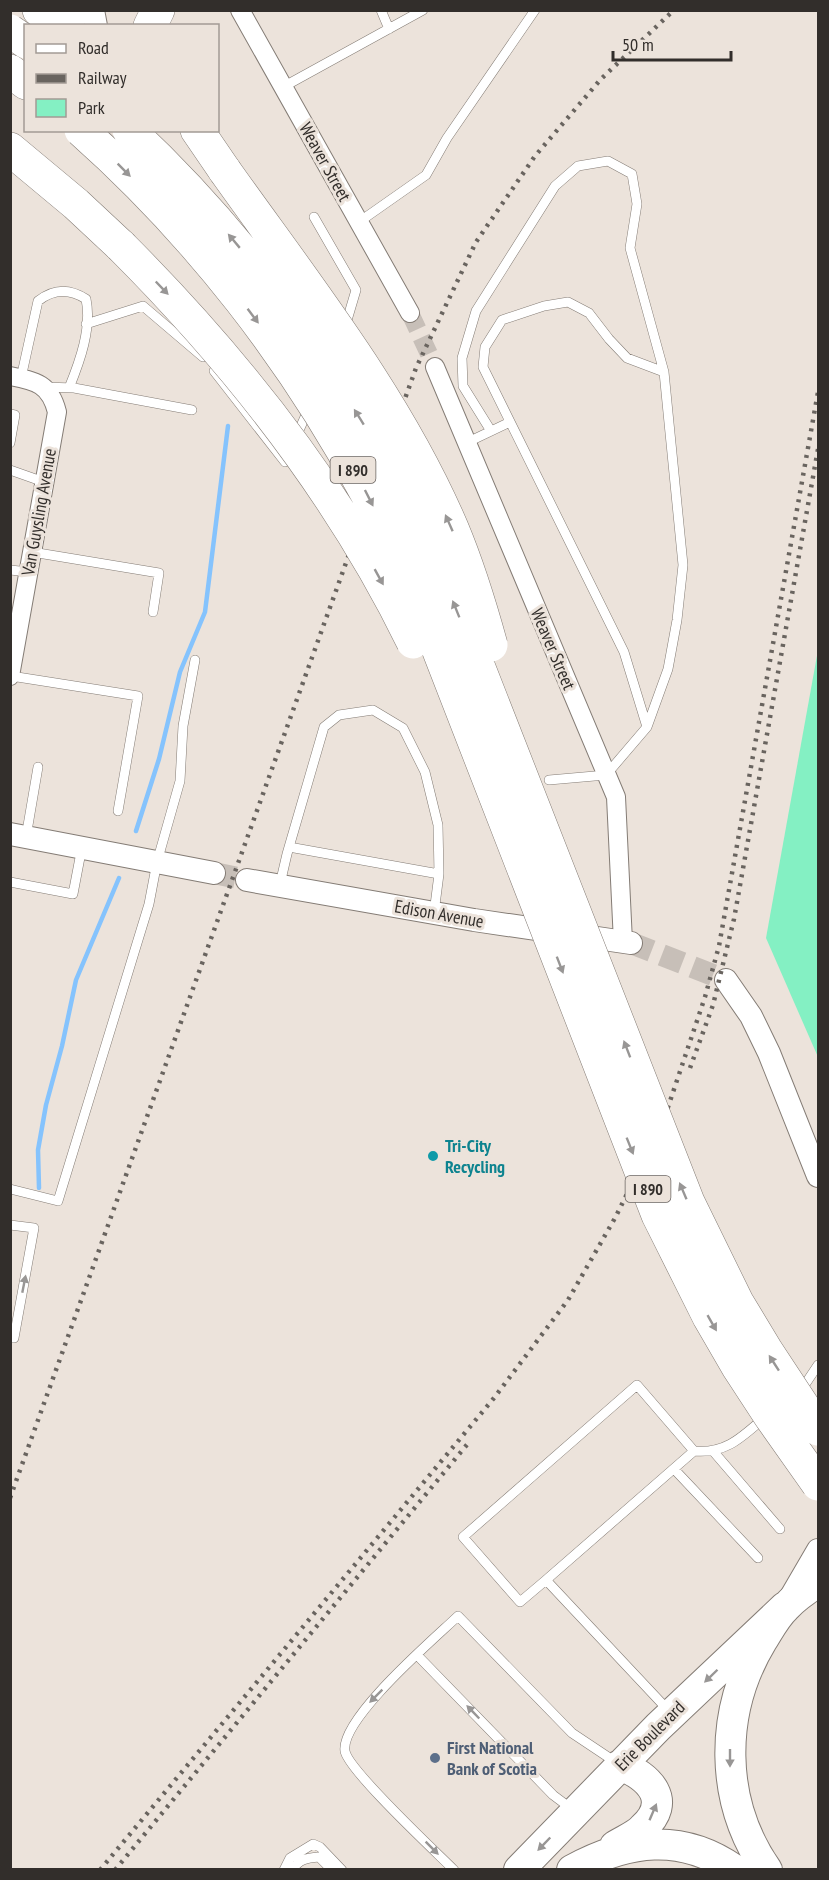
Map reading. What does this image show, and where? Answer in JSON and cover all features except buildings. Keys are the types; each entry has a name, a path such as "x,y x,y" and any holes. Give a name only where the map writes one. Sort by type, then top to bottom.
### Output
{"highway":[{"path":"151,24 158,10"},
{"path":"10,31 24,41"},
{"path":"10,71 24,83"},
{"name":"I 890","path":"83,132 177,225 233,291 290,369 342,450 387,534 418,601 637,1164 683,1267 738,1367 819,1484"},
{"name":"I 890","path":"131,132 201,203 259,271 317,351 370,434 416,520 452,598 667,1152 697,1223 743,1311 778,1369 819,1429"},
{"path":"198,132 376,388 441,505 460,547 474,590 554,860"},
{"path":"13,152 76,204 170,296 253,390 283,428 337,507 367,556 402,621 524,871"},
{"path":"767,1869 751,1844 740,1819 729,1765 734,1709 754,1654 785,1608 819,1582"},
{"name":"Erie Boulevard","path":"519,1869 620,1765 785,1608"},
{"path":"582,1864 643,1829 657,1806 655,1791 645,1778 636,1771 620,1765"},
{"path":"582,1864 619,1849 649,1843 679,1845 707,1853 735,1869"}],"main road":[{"path":"133,24 152,10"},
{"path":"10,50 24,43"},
{"path":"10,95 24,86"}],"street":[{"name":"Weaver Street","path":"240,10 410,313"},
{"name":"Weaver Street","path":"435,367 616,797 627,942"},
{"path":"16,377 32,380 44,387"},
{"name":"Van Guysling Avenue","path":"10,676 20,571 32,552 57,412 54,398 44,387"},
{"path":"18,835 214,873"},
{"name":"Edison Avenue","path":"247,880 434,913 627,942"},
{"path":"726,980 751,1016 769,1053 819,1176"},
{"path":"785,1608 819,1550"}],"lane":[{"path":"381,10 389,29"},
{"path":"283,87 423,10"},
{"path":"359,222 426,175 466,109 535,10"},
{"path":"491,431 463,386 462,358 477,311 555,186 578,166 608,161 632,174 637,204 630,248 664,372 683,565 677,620 668,669 647,727 606,774 549,780"},
{"path":"314,217 356,290 350,318 336,349"},
{"path":"16,377 38,301 47,293 59,290 76,293 86,299 88,311 80,359 69,388"},
{"path":"647,727 624,652 483,367 485,347 502,320 544,306 568,302 589,313 627,358 664,372"},
{"path":"86,324 143,306 201,355 285,462 317,390"},
{"path":"322,380 331,359"},
{"path":"44,387 69,388 192,410"},
{"path":"10,414 15,415 10,443"},
{"path":"466,444 510,422"},
{"path":"10,470 44,482"},
{"path":"32,552 159,573 153,612"},
{"path":"10,1189 58,1201 149,904 157,862 180,781 183,726 195,660"},
{"path":"10,676 138,696 118,811"},
{"path":"280,886 324,727 339,715 374,710 402,728 425,772 438,825 439,873 434,913"},
{"path":"18,835 38,767"},
{"path":"289,847 439,873"},
{"path":"10,882 73,894 82,848"},
{"path":"10,1225 34,1228 14,1338 10,1338"},
{"path":"788,1398 806,1383 819,1365"},
{"path":"694,1451 637,1385 463,1537 520,1602 694,1451 713,1451 727,1447 779,1406"},
{"path":"713,1451 780,1529"},
{"path":"674,1468 758,1557"},
{"path":"546,1580 672,1714"},
{"path":"454,1869 357,1772 345,1752 348,1734 363,1709 458,1616 572,1733 620,1765"},
{"path":"417,1655 554,1795 575,1811"},
{"path":"284,1869 290,1858 313,1844 321,1847 342,1869"},
{"path":"292,1869 297,1863 307,1858 319,1857 332,1869"}],"green space":[{"path":"818,650 818,1057 766,938"}],"waterway":[{"path":"136,831 159,759 180,672 205,612 228,426"},
{"path":"39,1188 38,1150 46,1105 76,980 119,878"}],"tunnel":[{"path":"410,313 435,367"},
{"path":"214,873 247,880"},
{"path":"631,943 726,980"}],"railway":[{"path":"10,1498 416,368 476,242 535,156 601,79 674,10"},
{"path":"100,1870 494,1398 568,1300 615,1218 663,1122 705,997 719,946 818,392"},
{"path":"690,1068 713,1005 734,919 818,449"},
{"path":"115,1870 470,1441"}],"place":[{"name":"Tri-City Recycling","path":"433,1156"},
{"name":"First National Bank of Scotia","path":"435,1758"}]}
